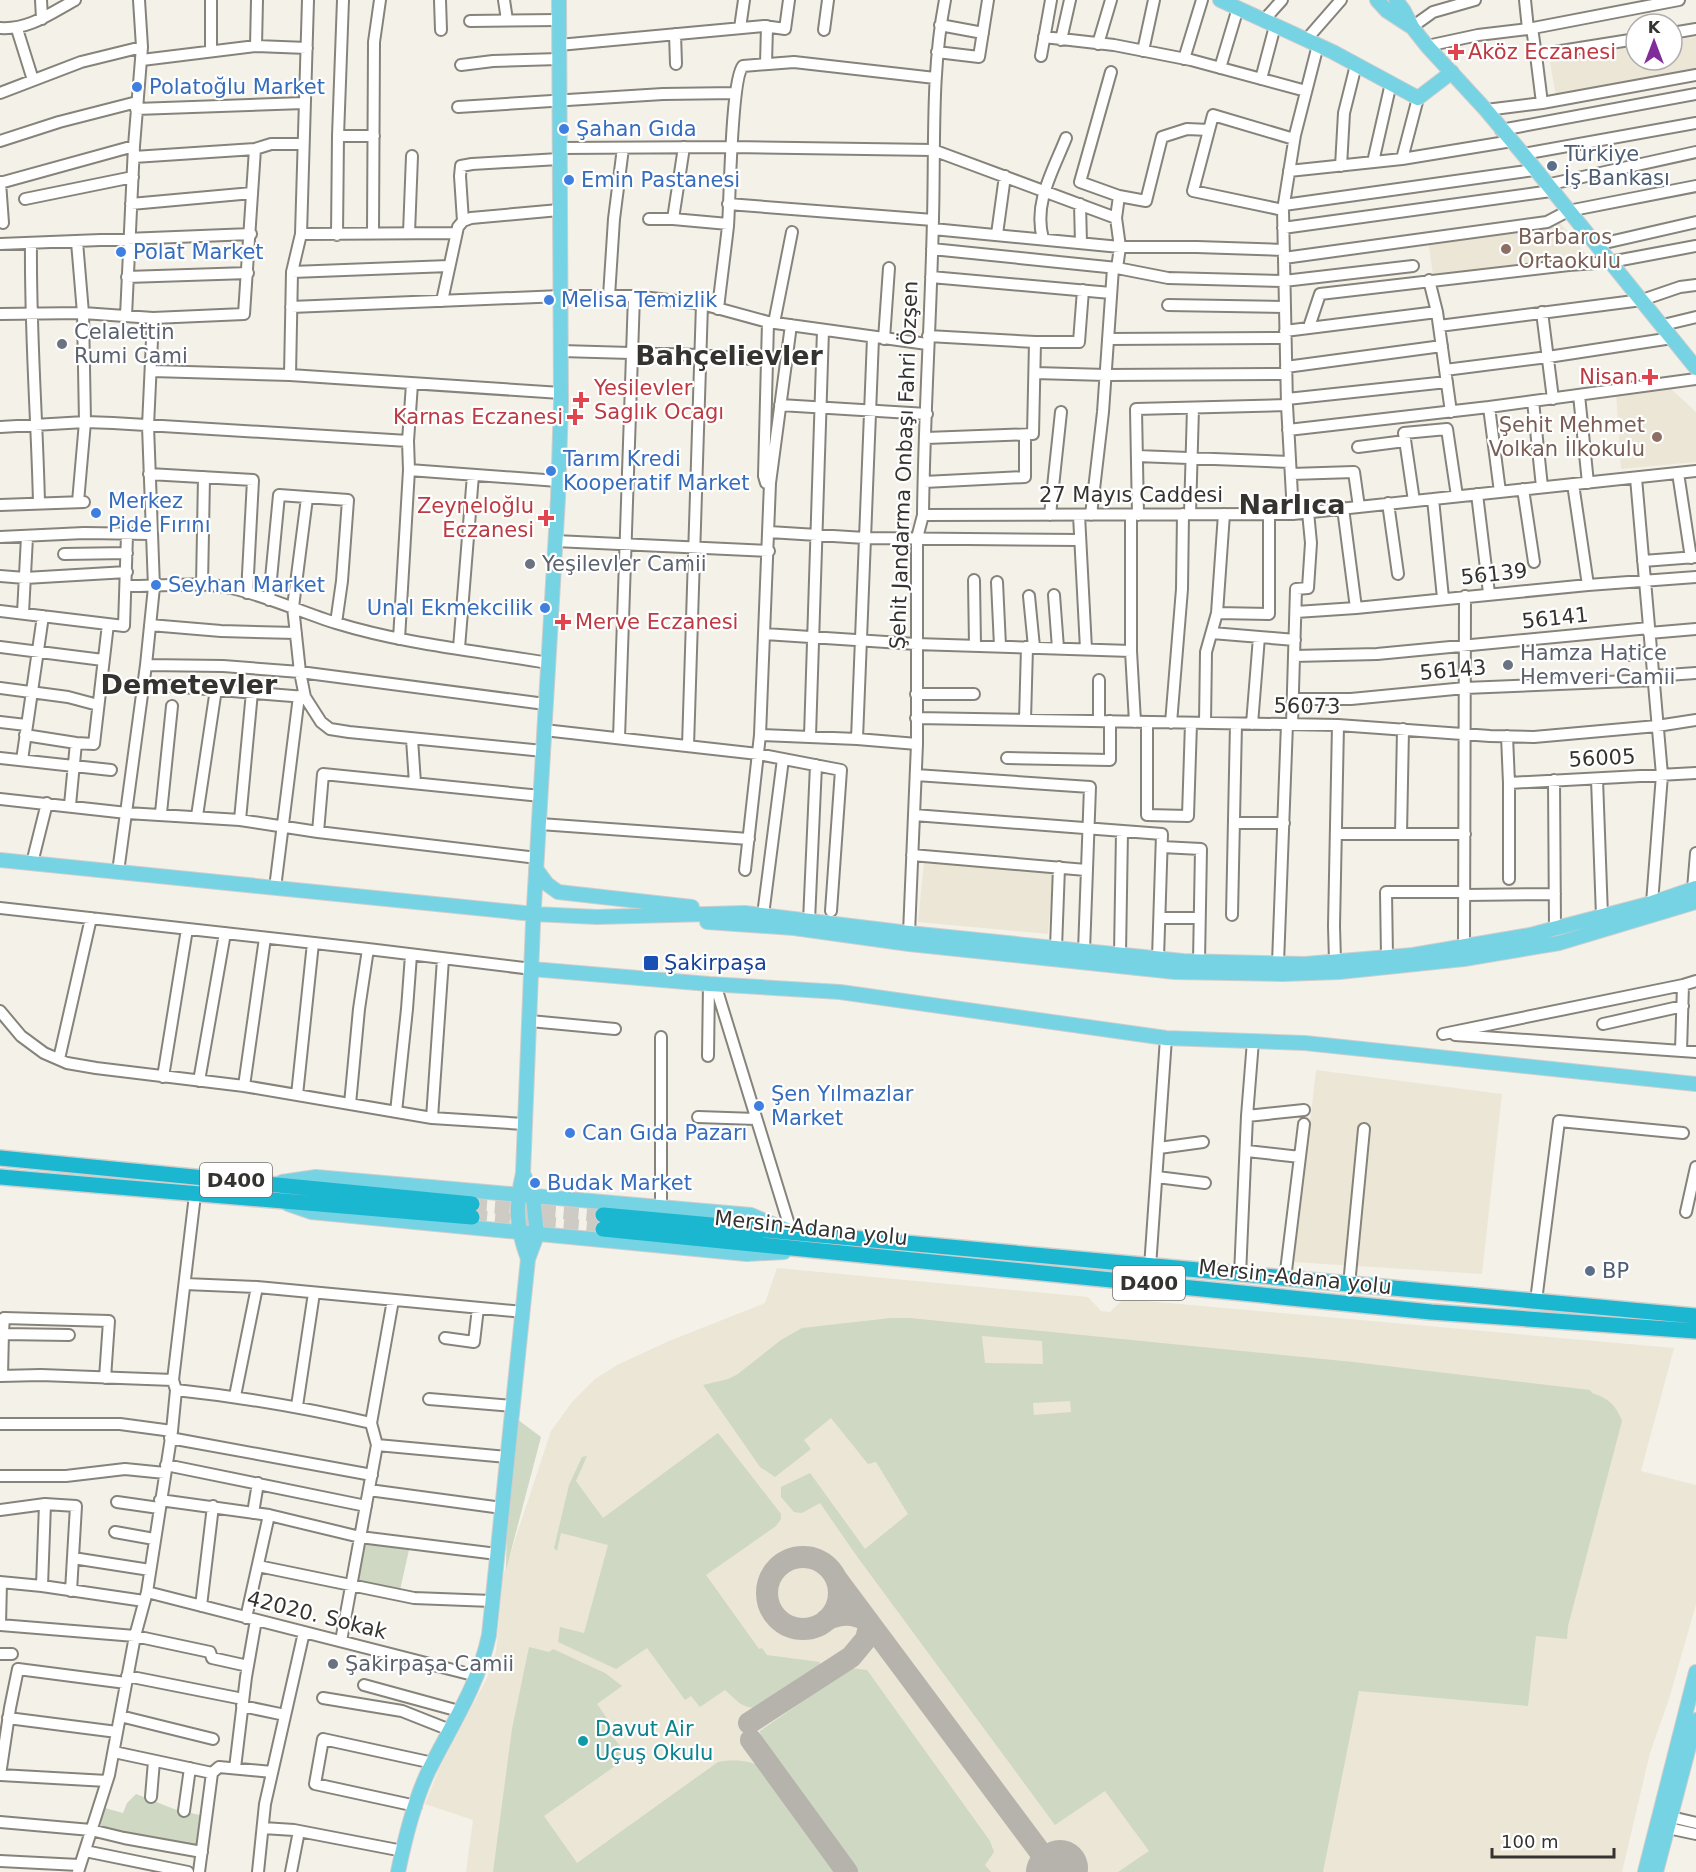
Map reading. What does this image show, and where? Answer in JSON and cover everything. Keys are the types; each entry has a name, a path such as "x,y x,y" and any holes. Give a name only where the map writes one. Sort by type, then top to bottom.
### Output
{"highway":[{"name":"D400","path":"0,1158 268,1184 472,1211 195,1195 0,1178"},
{"name":"Mersin-Adana yolu","path":"1696,1316 1150,1267 791,1231 603,1222 821,1249 1431,1312 1696,1331"},
{"path":"1356,1285 1423,1284 1696,1306"},
{"path":"1431,1312 1456,1321 1696,1340"}],"main road":[{"path":"528,1259 519,1233 518,1196 523,1173 533,919 540,824 561,393 559,0"},
{"path":"1220,0 1312,43 1418,98 1452,72"},
{"path":"1377,0 1387,11 1412,27"},
{"path":"1396,0 1412,27 1427,46 1523,154 1695,365"},
{"path":"0,860 275,888 533,919 745,913"},
{"path":"537,864 547,884 558,892 1083,951 1199,961 1278,963 1387,957 1530,935 1695,893"},
{"path":"0,866 598,925 707,922 794,928 920,945 1164,971 1283,974 1339,972 1464,959 1548,945 1695,893"},
{"path":"532,969 840,992 1166,1038 1305,1043 1696,1084"},
{"path":"398,1872 416,1806 433,1763 484,1659 528,1259 537,1235 533,1197 523,1173"},
{"path":"268,1184 316,1178 751,1215 791,1231"},
{"path":"274,1200 311,1212 747,1254 821,1249"},
{"path":"1656,1872 1696,1672"},
{"path":"1645,1872 1667,1822 1696,1720"}],"street":[{"path":"41,0 42,19"},
{"path":"0,28 17,29 42,19 75,0"},
{"path":"126,316 134,152 142,60 139,0"},
{"path":"211,51 212,0"},
{"path":"256,46 257,0"},
{"path":"290,375 292,272 301,234 308,0"},
{"path":"338,235 338,136 343,0"},
{"path":"373,233 374,42 380,0"},
{"path":"440,0 441,30"},
{"path":"504,0 507,20"},
{"path":"740,28 744,0"},
{"path":"461,65 675,34 767,26 785,29 789,0"},
{"path":"824,30 828,0"},
{"name":"Şehit Jandarma Onbaşı Fahri Özşen","path":"909,933 917,744 917,538 923,515 927,414 935,78 945,0"},
{"path":"937,52 979,57 988,0"},
{"path":"1041,56 1050,0"},
{"path":"1061,40 1070,0"},
{"path":"1098,44 1111,0"},
{"path":"1143,51 1154,0"},
{"path":"1184,58 1202,0"},
{"path":"1261,79 1269,23 1282,0"},
{"path":"1293,514 1287,402 1283,208 1294,140 1306,91 1312,43 1341,0"},
{"path":"1412,27 1451,3 1475,0"},
{"path":"1525,0 1536,55 1542,103"},
{"path":"1427,46 1679,0"},
{"path":"1220,68 1238,8"},
{"path":"470,21 559,20"},
{"path":"766,64 767,26"},
{"path":"940,26 983,33"},
{"path":"17,29 33,80"},
{"path":"675,34 676,64"},
{"path":"1044,37 1184,58 1306,91"},
{"path":"1536,55 1624,41"},
{"path":"142,60 256,46 307,48"},
{"path":"0,93 81,63 142,48"},
{"path":"718,309 728,224 739,70 743,66 794,62 935,78"},
{"path":"1341,166 1344,112 1356,65"},
{"path":"1112,72 1080,182 1119,196 1146,201 1162,137 1187,129 1209,130"},
{"path":"1486,110 1542,103 1696,75"},
{"path":"1373,162 1391,83"},
{"path":"458,106 663,94 736,93"},
{"path":"1501,130 1696,94"},
{"path":"1402,159 1418,98"},
{"path":"0,141 59,122 137,106 304,104"},
{"path":"1294,140 1213,115 1193,191 1283,208 1534,170"},
{"path":"1523,154 1696,123"},
{"path":"338,136 374,136"},
{"path":"1043,239 1039,223 1040,209 1066,138"},
{"path":"1289,171 1402,159 1512,141"},
{"path":"3,223 0,182 134,152 255,149 271,144 302,144"},
{"path":"463,221 461,166 559,153 623,148 684,147 933,150 1116,218"},
{"path":"673,219 684,147"},
{"path":"609,296 614,219 623,148"},
{"path":"0,314 83,314 153,318 244,314 255,149"},
{"path":"1283,228 1549,188 1696,152"},
{"path":"408,233 412,156"},
{"path":"997,234 1005,176"},
{"path":"25,199 133,177"},
{"path":"728,204 1120,247 1197,247 1283,254 1546,222 1568,211 1696,186"},
{"path":"131,204 252,193"},
{"path":"1091,515 1106,375 1111,293 1120,247 1116,218 1119,196"},
{"path":"1080,204 1081,243"},
{"path":"442,301 456,233 463,221 471,218 559,210"},
{"path":"650,219 728,224"},
{"path":"1596,245 1696,222"},
{"path":"958,252 961,230"},
{"path":"769,499 764,476 767,360 771,322 792,232"},
{"path":"301,234 456,233"},
{"path":"0,244 251,234"},
{"path":"0,505 81,502 85,422 83,314 76,242"},
{"path":"31,244 30,314 39,503"},
{"path":"1309,327 1320,294 1429,280 1610,262 1696,246"},
{"path":"932,249 1115,268 1168,278 1284,281 1413,266"},
{"path":"292,272 449,266"},
{"path":"857,739 870,412 889,268"},
{"path":"127,277 248,273"},
{"path":"932,277 1111,293"},
{"path":"1429,280 1437,312 1451,411"},
{"path":"1439,326 1642,300 1680,287 1696,285"},
{"path":"291,307 561,296 634,296 702,304 771,322 879,338 1079,342 1083,290"},
{"path":"619,738 634,296"},
{"path":"688,746 702,304"},
{"path":"1168,305 1284,307"},
{"path":"1108,339 1285,334 1309,327 1437,312"},
{"path":"1542,312 1553,399"},
{"path":"1662,325 1696,317"},
{"path":"118,872 144,684 154,587 148,426 153,318"},
{"path":"745,870 760,735 769,551 769,499 791,325"},
{"path":"810,736 823,330"},
{"path":"1445,370 1672,338"},
{"path":"926,438 1033,434 1035,342"},
{"path":"1035,373 1106,375 1286,370 1442,346"},
{"path":"561,351 633,352 767,360"},
{"path":"152,371 290,375 561,393"},
{"path":"1288,430 1489,407 1696,379"},
{"path":"1135,722 1131,651 1137,456 1136,409 1287,402 1447,382"},
{"path":"399,639 412,384"},
{"path":"1579,395 1588,483"},
{"path":"1533,401 1542,487"},
{"path":"780,405 927,414"},
{"path":"1489,407 1500,492"},
{"path":"1171,723 1192,458 1193,408"},
{"path":"1050,515 1061,412"},
{"path":"0,427 85,422 408,441"},
{"path":"1414,501 1404,433 1447,429 1457,496"},
{"path":"924,482 1024,477 1025,435"},
{"path":"1358,447 1405,441"},
{"path":"1137,456 1290,462"},
{"path":"409,470 558,481"},
{"name":"27 Mayıs Caddesi","path":"923,515 1293,514 1696,471"},
{"path":"1291,474 1354,472 1359,507"},
{"path":"1643,561 1693,557 1691,532 1678,473"},
{"path":"149,474 253,480 247,593"},
{"path":"459,648 472,475"},
{"path":"202,585 204,477"},
{"path":"1636,478 1662,775 1652,903"},
{"path":"1574,484 1588,585"},
{"path":"1523,489 1534,562"},
{"path":"1477,494 1489,593"},
{"path":"269,600 279,495 348,500 342,581 336,623"},
{"path":"275,888 302,697 293,607 307,498"},
{"path":"1433,499 1443,598"},
{"path":"1388,503 1398,574"},
{"path":"1343,508 1356,608"},
{"path":"1278,963 1289,724 1293,699 1296,589 1308,588 1311,543 1308,512"},
{"path":"1205,723 1206,652 1217,613 1224,514"},
{"path":"1217,613 1269,614 1269,514"},
{"path":"1079,515 1086,649"},
{"path":"769,532 865,538 1079,540"},
{"path":"0,537 84,533 151,534"},
{"path":"0,611 124,626 127,535"},
{"path":"23,613 27,537"},
{"path":"555,540 769,551"},
{"path":"64,554 127,553"},
{"path":"0,576 25,578 127,572"},
{"name":"56139","path":"1296,612 1356,608 1489,593 1696,578"},
{"path":"974,580 975,646"},
{"path":"997,582 1000,646"},
{"path":"126,586 154,587 192,584 231,588 336,623 399,639 548,663"},
{"path":"1054,595 1058,648"},
{"path":"1026,720 1031,647 1029,596"},
{"path":"1464,946 1465,596"},
{"path":"22,760 43,616"},
{"path":"0,722 76,743 94,744 108,624"},
{"path":"150,625 221,631 296,633"},
{"name":"56141","path":"1294,656 1377,654 1649,630 1696,629"},
{"path":"1212,633 1295,639"},
{"path":"765,634 916,644 1131,651"},
{"path":"1252,724 1259,637"},
{"path":"0,647 103,660"},
{"path":"1627,655 1651,652"},
{"path":"146,665 223,666 300,672 545,704"},
{"name":"56143","path":"1293,699 1351,699 1465,688 1696,674"},
{"path":"1007,758 1110,760 1099,680"},
{"path":"144,684 302,697 321,722 330,729 543,751"},
{"path":"0,687 68,697 98,705"},
{"path":"197,816 216,689"},
{"path":"240,820 252,692"},
{"path":"916,694 974,694"},
{"path":"161,813 172,706"},
{"name":"56073","path":"916,718 1338,725 1534,737 1657,726 1696,720"},
{"path":"1147,722 1147,815 1188,816 1191,723"},
{"path":"1232,915 1236,724"},
{"path":"1335,961 1338,725"},
{"path":"1401,834 1402,729"},
{"path":"544,730 758,754 841,770 831,911"},
{"path":"760,735 810,736 917,744"},
{"path":"1507,736 1509,879"},
{"path":"412,739 415,783"},
{"path":"70,806 76,743"},
{"path":"0,758 111,770"},
{"path":"763,915 783,759"},
{"path":"809,921 816,765"},
{"name":"56005","path":"1509,783 1696,773"},
{"path":"318,831 323,774 541,796"},
{"path":"916,775 1090,787 1083,951"},
{"path":"1597,778 1602,916"},
{"path":"1554,780 1555,929"},
{"path":"0,799 127,813 161,813 240,820 537,864"},
{"path":"32,863 47,803"},
{"path":"914,815 1162,834 1158,958"},
{"path":"1235,823 1284,823"},
{"path":"540,824 749,839"},
{"path":"1120,954 1122,831"},
{"path":"1336,834 1465,834"},
{"path":"1162,847 1201,849 1199,961"},
{"path":"1695,893 1696,853"},
{"path":"912,855 1086,870"},
{"path":"1056,948 1059,867"},
{"path":"1387,957 1386,892 1555,894"},
{"path":"0,909 532,969"},
{"path":"59,1059 91,918"},
{"path":"1160,918 1199,918"},
{"path":"162,1077 187,929"},
{"path":"199,1081 225,933"},
{"path":"244,1086 265,938"},
{"path":"297,1095 313,943"},
{"path":"350,1104 359,1009 368,949"},
{"path":"396,1112 411,955"},
{"path":"432,1118 443,959"},
{"path":"1696,981 1443,1034 1696,1052"},
{"path":"708,1056 712,984"},
{"path":"712,984 791,1231"},
{"path":"1681,1051 1683,985"},
{"path":"1603,1024 1683,1006"},
{"path":"0,1011 21,1036 44,1053 96,1068 244,1086 432,1118 524,1124"},
{"path":"530,1021 615,1029"},
{"path":"661,1037 661,1207"},
{"path":"1150,1267 1166,1038"},
{"path":"1240,1275 1247,1116 1253,1041"},
{"path":"1696,1077 1696,1084"},
{"path":"1247,1116 1304,1110"},
{"path":"698,1117 756,1119"},
{"path":"1537,1293 1559,1121 1683,1133"},
{"path":"1285,1279 1304,1124"},
{"path":"1356,1285 1364,1130"},
{"path":"1159,1148 1203,1142"},
{"path":"1247,1151 1300,1157"},
{"path":"1686,1212 1696,1167"},
{"path":"1156,1177 1205,1183"},
{"path":"0,1861 79,1869 107,1781 135,1636 146,1597 166,1469 195,1195"},
{"path":"185,1284 257,1287 523,1312"},
{"path":"235,1396 257,1287"},
{"path":"297,1406 314,1293"},
{"path":"341,1641 378,1445 371,1423 393,1300"},
{"path":"445,1338 474,1342 478,1308"},
{"path":"105,1378 109,1322 4,1318 1,1376 105,1378 175,1385 297,1406 371,1423"},
{"path":"2,1332 69,1335"},
{"path":"429,1400 513,1406"},
{"path":"0,1424 120,1424 372,1475"},
{"path":"378,1445 507,1457"},
{"path":"0,1476 66,1476 125,1469 166,1469 258,1483 366,1506"},
{"path":"253,1513 258,1483"},
{"path":"369,1490 502,1508"},
{"path":"117,1502 213,1506 269,1515 360,1537 497,1554"},
{"path":"0,1510 45,1504 76,1506 71,1591"},
{"path":"42,1586 45,1504"},
{"path":"201,1606 213,1506"},
{"path":"235,1768 258,1566 269,1515"},
{"path":"115,1532 154,1539"},
{"path":"73,1558 150,1570"},
{"path":"258,1566 414,1598 492,1601"},
{"path":"1,1582 0,1625 135,1636 210,1652 212,1658 248,1666"},
{"name":"42020. Sokak","path":"1,1582 146,1597 201,1606 477,1676"},
{"path":"258,1872 265,1804 304,1632"},
{"path":"0,1654 12,1654"},
{"path":"107,1781 0,1775 18,1669 126,1680 243,1702 285,1715"},
{"path":"364,1685 459,1711"},
{"path":"323,1698 402,1711 450,1730"},
{"path":"120,1716 213,1739"},
{"path":"8,1718 117,1732"},
{"path":"416,1806 315,1784 323,1739 433,1763"},
{"path":"114,1752 212,1773"},
{"path":"151,1797 154,1761"},
{"path":"199,1872 212,1773 219,1767 272,1772"},
{"path":"184,1811 190,1768"},
{"path":"0,1822 91,1830 202,1852"},
{"path":"1667,1822 1696,1823"},
{"path":"1667,1822 1696,1834"},
{"path":"263,1828 298,1831 403,1851"},
{"path":"291,1872 298,1831"},
{"path":"85,1851 188,1872"}],"shaded area":[{"path":"1696,37 1696,73 1556,96 1550,62 1624,48 1624,72 1684,72 1684,38"},
{"name":"Barbaros Ortaokulu","path":"1557,219 1589,258 1433,275 1428,240"},
{"name":"Şehit Mehmet Volkan İlkokulu","path":"1668,386 1696,412 1696,462 1621,469 1616,393"},
{"path":"924,862 1053,873 1048,934 918,922"},
{"path":"1316,1070 1502,1094 1482,1274 1294,1262"},
{"path":"777,1268 1088,1297 1101,1311 1110,1312 1123,1299 1674,1348 1641,1471 1696,1485 1696,1604 1669,1699 1650,1753 1622,1872 466,1872 473,1820 425,1804 439,1769 487,1678 496,1652 503,1576 551,1431 573,1401 595,1379 617,1365 669,1341 765,1303"}],"green space":[{"path":"910,1318 1353,1362 1590,1390 1611,1403 1622,1421 1568,1626 1567,1639 1536,1636 1528,1706 1359,1691 1323,1872 1118,1872 1149,1851 1105,1791 1055,1825 820,1503 802,1513 794,1512 781,1497 781,1487 810,1473 865,1549 908,1514 876,1462 868,1464 831,1418 804,1440 811,1449 775,1477 760,1467 703,1385 738,1374 781,1340 802,1328","holes":["982,1336 1042,1341 1043,1364 985,1363","1070,1401 1071,1412 1034,1415 1033,1403"]},
{"path":"517,1419 541,1437 506,1570 507,1518"},
{"path":"718,1433 781,1514 781,1519 776,1526 706,1575 759,1649 762,1648 767,1655 820,1662 819,1667 762,1707 745,1706 725,1690 700,1707 691,1696 685,1700 647,1648 616,1669 558,1642 560,1627 584,1633 608,1545 561,1533 557,1551 554,1548 569,1485 582,1457 587,1456 576,1481 603,1518"},
{"path":"366,1543 409,1550 400,1590 358,1581"},
{"path":"529,1647 549,1652 553,1649 605,1673 622,1686 597,1704 615,1730 611,1734 628,1757 544,1816 577,1863 718,1762 739,1761 752,1763 771,1774 842,1872 493,1872 512,1729"},
{"path":"851,1668 867,1670 990,1841 994,1852 985,1865 991,1872 853,1872 762,1743 760,1731"},
{"path":"136,1794 174,1809 204,1816 200,1848 100,1827 105,1808 123,1813 127,1803"}],"taxiway":[{"path":"803,1557 823,1563 833,1573 839,1593 833,1613 823,1623 803,1629 783,1623 773,1613 767,1593 773,1573 783,1563 803,1557"},
{"path":"826,1620 847,1615 868,1621 836,1578"},
{"path":"868,1621 1055,1872"},
{"path":"749,1723 851,1657 866,1639 868,1621"},
{"path":"751,1740 847,1872"}],"runway":[{"path":"1054,1872 1060,1868"}],"tunnel":[{"path":"472,1204 603,1215"},
{"path":"472,1217 603,1229"}],"place":[{"name":"Aköz Eczanesi","path":"1456,52"},
{"name":"Polatoğlu Market","path":"137,87"},
{"name":"Şahan Gıda","path":"564,129"},
{"name":"Türkiye İş Bankası","path":"1552,166"},
{"name":"Emin Pastanesi","path":"569,180"},
{"name":"Barbaros Ortaokulu","path":"1506,249"},
{"name":"Polat Market","path":"121,252"},
{"name":"Melisa Temizlik","path":"549,300"},
{"name":"Celalettin Rumi Cami","path":"62,344"},
{"name":"Nisan","path":"1650,377"},
{"name":"Yesilevler Saglık Ocagı","path":"581,400"},
{"name":"Karnas Eczanesi","path":"575,417"},
{"name":"Şehit Mehmet Volkan İlkokulu","path":"1657,437"},
{"name":"Tarım Kredi Kooperatif Market","path":"551,471"},
{"name":"Merkez Pide Fırını","path":"96,513"},
{"name":"Zeyneloğlu Eczanesi","path":"546,518"},
{"name":"Yeşilevler Camii","path":"530,564"},
{"name":"Seyhan Market","path":"156,585"},
{"name":"Unal Ekmekcilik","path":"545,608"},
{"name":"Merve Eczanesi","path":"563,622"},
{"name":"Hamza Hatice Hemveri Camii","path":"1508,665"},
{"name":"Şakirpaşa","path":"651,963"},
{"name":"Şen Yılmazlar Market","path":"759,1106"},
{"name":"Can Gıda Pazarı","path":"570,1133"},
{"name":"Budak Market","path":"535,1183"},
{"name":"BP","path":"1590,1271"},
{"name":"Şakirpaşa Camii","path":"333,1664"},
{"name":"Davut Air Uçuş Okulu","path":"583,1741"}],"district":[{"name":"Bahçelievler","path":"729,356"},
{"name":"Narlıca","path":"1292,505"},
{"name":"Demetevler","path":"189,685"}]}
